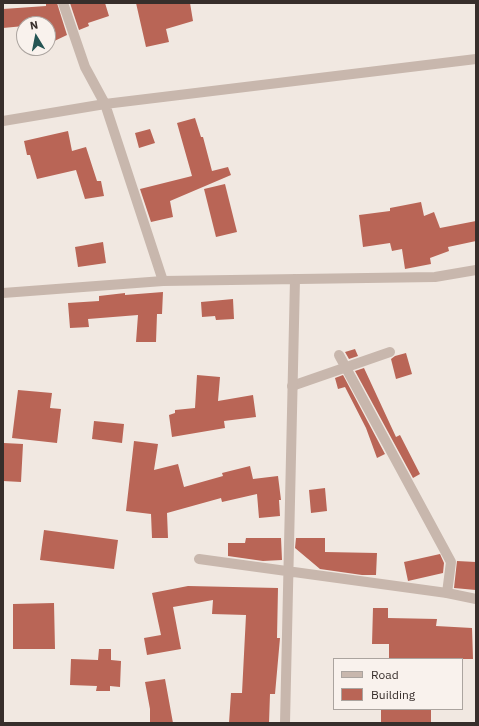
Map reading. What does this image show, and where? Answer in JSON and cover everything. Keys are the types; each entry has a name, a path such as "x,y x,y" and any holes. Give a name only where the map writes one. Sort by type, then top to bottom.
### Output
{"street":[{"path":"63,3 85,67 105,104 162,281"},
{"path":"3,121 105,104 476,60"},
{"path":"3,293 162,281 435,277 476,270"},
{"path":"285,723 295,279"},
{"path":"292,386 390,352"},
{"path":"339,355 451,562 447,593"},
{"path":"199,559 447,593 476,599"}],"building":[{"path":"46,3 57,3 67,35 56,40 56,16 16,16 16,27 3,28 3,9 46,6"},
{"path":"70,3 105,3 109,16 88,23 89,26 79,30"},
{"path":"136,3 190,3 193,21 166,29 169,42 146,47"},
{"path":"195,118 201,137 203,137 212,171 228,167 231,175 170,201 173,217 151,222 140,189 192,176 177,123"},
{"path":"150,129 155,143 139,148 135,133"},
{"path":"68,131 72,151 86,147 97,181 101,181 104,196 85,199 76,170 37,179 30,155 27,155 24,141"},
{"path":"225,184 237,232 216,237 204,189"},
{"path":"421,202 424,216 434,212 440,228 476,221 476,241 448,247 449,251 430,258 431,264 405,269 402,249 392,251 390,243 363,247 359,215 390,211 390,208"},
{"path":"103,242 106,263 78,267 75,247"},
{"path":"163,292 162,314 157,314 156,342 136,342 138,315 88,319 89,327 70,328 68,303 99,301 99,296 125,293 125,295"},
{"path":"233,299 234,319 216,320 215,316 202,317 201,302"},
{"path":"355,349 358,356 349,359 345,352"},
{"path":"406,353 412,374 396,379 391,359 395,356"},
{"path":"364,368 396,437 400,435 420,474 413,478 355,371"},
{"path":"197,375 220,377 218,401 253,395 256,417 224,421 225,428 172,437 169,415 175,413 175,410 195,408"},
{"path":"343,375 385,454 377,458 366,428 345,387 338,389 335,378"},
{"path":"18,390 52,393 50,408 61,409 57,443 12,438"},
{"path":"94,421 124,424 122,443 92,439"},
{"path":"134,441 158,444 154,470 178,464 184,487 223,476 222,473 250,466 253,479 278,476 281,500 279,500 280,516 259,518 257,494 222,502 221,498 167,513 168,538 152,538 151,514 126,511"},
{"path":"4,443 23,444 21,482 3,481"},
{"path":"325,488 327,511 311,513 309,490"},
{"path":"44,530 118,540 114,569 40,560"},
{"path":"246,538 281,538 282,560 263,561 228,556 228,543 245,543"},
{"path":"296,538 325,538 325,552 377,553 376,575 362,575 320,569 295,548"},
{"path":"440,554 444,563 443,573 408,581 404,562"},
{"path":"457,561 476,562 476,590 454,588"},
{"path":"188,586 278,588 277,638 280,638 275,694 270,694 269,723 229,723 231,693 242,693 246,615 212,614 213,600 173,607 181,649 147,655 144,638 161,635 152,593"},
{"path":"54,603 55,649 13,649 13,604"},
{"path":"373,608 388,608 388,618 437,619 436,626 472,628 473,659 389,658 389,644 372,644"},
{"path":"99,649 111,649 111,660 121,661 120,687 110,686 110,691 96,691 97,686 70,685 71,659 98,660"},
{"path":"165,679 173,723 150,723 150,709 145,682"},
{"path":"381,710 431,710 431,723 381,723"}]}
